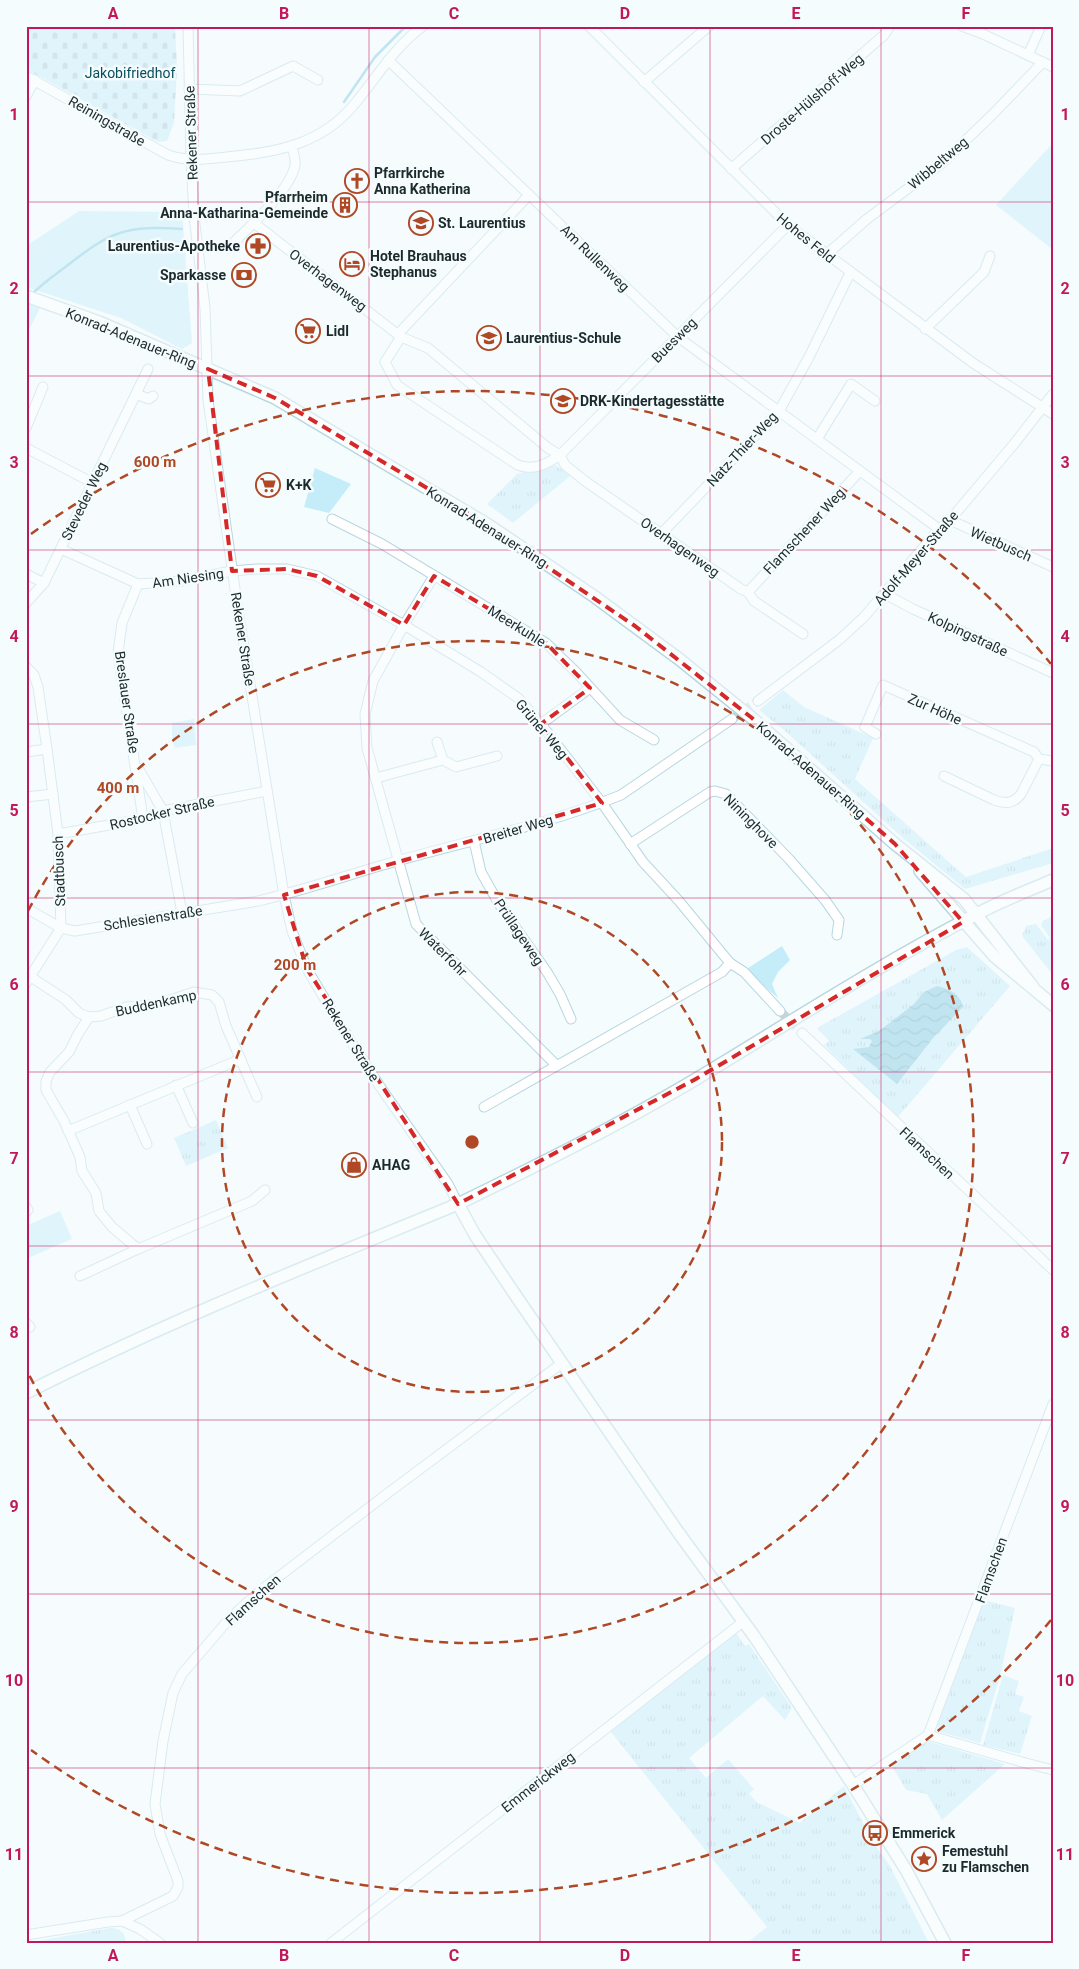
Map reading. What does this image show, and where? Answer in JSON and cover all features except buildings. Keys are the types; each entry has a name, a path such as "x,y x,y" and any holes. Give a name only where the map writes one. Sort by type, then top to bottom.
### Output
{"main road":[{"name":"Konrad-Adenauer-Ring","path":"26,296 99,322 275,398 487,524 595,597 679,659 752,718 895,844"},
{"path":"895,844 964,899 1033,987"},
{"path":"895,844 951,904 994,956 1053,1005"},
{"path":"26,1394 94,1359 166,1326 458,1204 572,1147 694,1080 849,986 976,915 1053,880"},
{"path":"458,1204 475,1235 562,1363 678,1532 744,1621 854,1785 906,1870 945,1943"}],"street":[{"name":"Rekener Straße","path":"188,26 191,160 194,216 203,290 208,400 232,571 284,895 292,931 307,969 339,1023 381,1088 448,1184 458,1204"},
{"name":"Reiningstraße","path":"30,78 163,154 191,160 257,154 292,146 314,138 343,116 388,60 410,36 423,26"},
{"name":"Hohes Feld","path":"589,26 788,225 925,329 1042,409 1053,414"},
{"path":"644,82 709,26"},
{"name":"Droste-Hülshoff-Weg","path":"731,169 884,35 890,26"},
{"path":"962,26 985,30 1053,67"},
{"path":"1028,55 1041,26"},
{"name":"Am Rullenweg","path":"388,60 678,337 939,530"},
{"name":"Wibbeltweg","path":"826,255 867,219 942,163 1043,62"},
{"path":"189,89 240,91 293,66 318,80"},
{"path":"26,96 30,78"},
{"path":"228,248 254,223 291,179 296,164 292,146"},
{"path":"529,195 400,336 385,362 397,385 521,466 536,467 547,464 560,456"},
{"name":"Overhagenweg","path":"254,223 400,336 428,348 560,456 566,465 585,481 660,534 748,592 754,601 803,634"},
{"name":"Buesweg","path":"560,456 788,225"},
{"path":"925,329 984,272 990,256"},
{"name":"Natz-Thier-Weg","path":"660,534 779,411 810,357 850,273"},
{"name":"Steveder Weg","path":"26,603 44,583 148,369"},
{"path":"817,439 850,384 875,401"},
{"path":"26,428 43,387"},
{"path":"136,394 148,399 153,396"},
{"name":"Adolf-Meyer-Straße","path":"758,701 839,640 885,594 939,530 950,520 1053,394"},
{"path":"26,448 93,483"},
{"name":"Flamschener Weg","path":"748,592 860,471"},
{"name":"Meerkuhle","path":"332,519 374,540 546,643 576,672 620,720 654,740"},
{"name":"Wietbusch","path":"950,520 1053,567"},
{"name":"Am Niesing","path":"61,549 138,584 181,581 232,571"},
{"name":"Grüner Weg","path":"232,571 287,569 317,576 404,625 481,672 518,698 541,724 602,803 642,862 679,901 730,963 744,972 780,1011"},
{"path":"26,574 44,583"},
{"path":"404,625 434,576"},
{"name":"Breslauer Straße","path":"138,584 122,624 118,653 143,819"},
{"name":"Kolpingstraße","path":"885,594 913,609 1053,673"},
{"name":"Waterfohr","path":"404,625 379,670 369,694 366,714 366,735 416,924 556,1065"},
{"name":"Stadtbusch","path":"26,666 34,675 38,687 47,750 58,834 61,928"},
{"name":"Zur Höhe","path":"876,734 865,727 883,685 1034,752 1040,758 1053,761"},
{"path":"541,724 590,688"},
{"name":"Breiter Weg","path":"284,895 398,860 543,822 602,803 621,795 732,719"},
{"path":"437,742 443,760 456,767 497,756"},
{"path":"26,752 47,750"},
{"path":"944,776 1002,804 1008,803 1018,799 1040,758"},
{"path":"376,778 443,760"},
{"name":"Breslauer Straße","path":"136,763 163,811 182,912"},
{"name":"Rostocker Straße","path":"58,834 143,819 163,811 267,791"},
{"name":"Nininghove","path":"630,844 710,792 721,792 731,798 826,900 839,920 837,935"},
{"path":"26,797 52,794"},
{"name":"Prüllageweg","path":"474,841 481,872 499,904 547,972 560,994 571,1019"},
{"name":"Schlesienstraße","path":"26,908 61,928 76,931 284,895"},
{"path":"61,928 29,980 66,1000 79,1013 89,1017 69,1052 50,1072 46,1081 46,1090 64,1121 80,1157 82,1171 96,1193 99,1211 112,1227 138,1249"},
{"path":"484,1107 556,1065 630,1026 722,972 730,963"},
{"name":"Buddenkamp","path":"89,1017 105,1014 126,1006 158,1004 194,992 205,992 212,995 219,1002 226,1026 257,1096"},
{"name":"Flamschen","path":"802,1034 1053,1270"},
{"path":"68,1131 240,1059"},
{"path":"176,1085 193,1123"},
{"path":"130,1105 147,1144"},
{"path":"80,1276 138,1249 252,1201 265,1190"},
{"path":"26,1208 28,1210 26,1212"},
{"name":"Flamschen","path":"122,1921 173,1896 178,1887 178,1881 160,1834 154,1804 173,1693 182,1674 231,1617 260,1591 562,1363"},
{"name":"Flamschen","path":"928,1735 1053,1404"},
{"name":"Emmerickweg","path":"331,1943 744,1621"},
{"path":"854,1785 928,1735 1053,1770"},
{"path":"26,1936 122,1921 160,1943"}],"highlighted area":[{"path":"208,369 275,398 454,504 635,626 752,718 895,844 963,922 694,1080 458,1204 307,969 284,895 602,803 541,724 590,688 546,643 434,576 404,625 317,576 287,569 232,571"}],"green space":[{"name":"Jakobifriedhof","path":"26,26 175,26 177,69 174,123 167,141 158,142 26,69"},
{"path":"1053,143 1053,250 996,205"},
{"path":"79,211 182,212 192,343 182,349 121,318 26,287 26,246"},
{"path":"26,303 40,308 26,336"},
{"path":"556,465 570,476 513,523 487,504 517,474"},
{"path":"315,468 351,484 329,513 304,507"},
{"path":"783,690 804,707 873,738 855,779 966,877 1053,848 1053,863 965,889 904,839 785,731 759,710"},
{"path":"194,719 196,745 175,748 172,740 172,723"},
{"path":"1053,916 1053,975 1022,936 1026,926 1036,924 1048,940 1050,938 1041,925 1043,921"},
{"path":"782,946 790,960 778,972 772,984 778,998 745,970"},
{"path":"967,947 1010,986 898,1117 824,1045 829,1041 817,1028 956,950"},
{"path":"216,1120 228,1148 186,1166 174,1138"},
{"path":"60,1211 72,1239 26,1259 26,1224 28,1225"},
{"path":"984,1600 1015,1608 1000,1676 980,1743 940,1732 937,1725"},
{"path":"736,1633 745,1646 749,1644 792,1708 785,1720 763,1696 689,1758 706,1778 728,1759 754,1789 749,1794 757,1802 800,1823 844,1786 873,1842 890,1866 929,1943 747,1943 767,1927 610,1731"},
{"path":"1003,1675 1019,1681 1015,1694 1024,1697 1019,1711 1032,1716 1020,1754 983,1745"},
{"path":"927,1741 1005,1764 942,1820 927,1794 906,1790 892,1766"},
{"path":"110,1928 122,1932 126,1943 26,1943"}],"water":[{"path":"937,986 953,993 960,999 963,1007 934,1037 897,1084 853,1049 869,1047 872,1041 870,1039 860,1039 879,1031 914,1004 924,992"}],"waterway":[{"path":"344,102 375,57 406,26"},
{"path":"32,294 96,244 108,238 120,233 147,228 182,229"}],"tunnel":[{"path":"732,719 758,701"},
{"path":"780,1011 802,1033"}],"place":[{"name":"Pfarrkirche Anna Katherina","path":"357,181"},
{"name":"Pfarrheim Anna-Katharina-Gemeinde","path":"345,205"},
{"name":"St. Laurentius","path":"421,223"},
{"name":"Laurentius-Apotheke","path":"258,246"},
{"name":"Hotel Brauhaus Stephanus","path":"352,264"},
{"name":"Sparkasse","path":"244,275"},
{"name":"Lidl","path":"308,331"},
{"name":"Laurentius-Schule","path":"489,338"},
{"name":"DRK-Kindertagesstätte","path":"563,401"},
{"name":"K+K","path":"268,485"},
{"name":"AHAG","path":"354,1165"},
{"name":"Emmerick","path":"875,1833"},
{"name":"Femestuhl zu Flamschen","path":"924,1859"}]}
